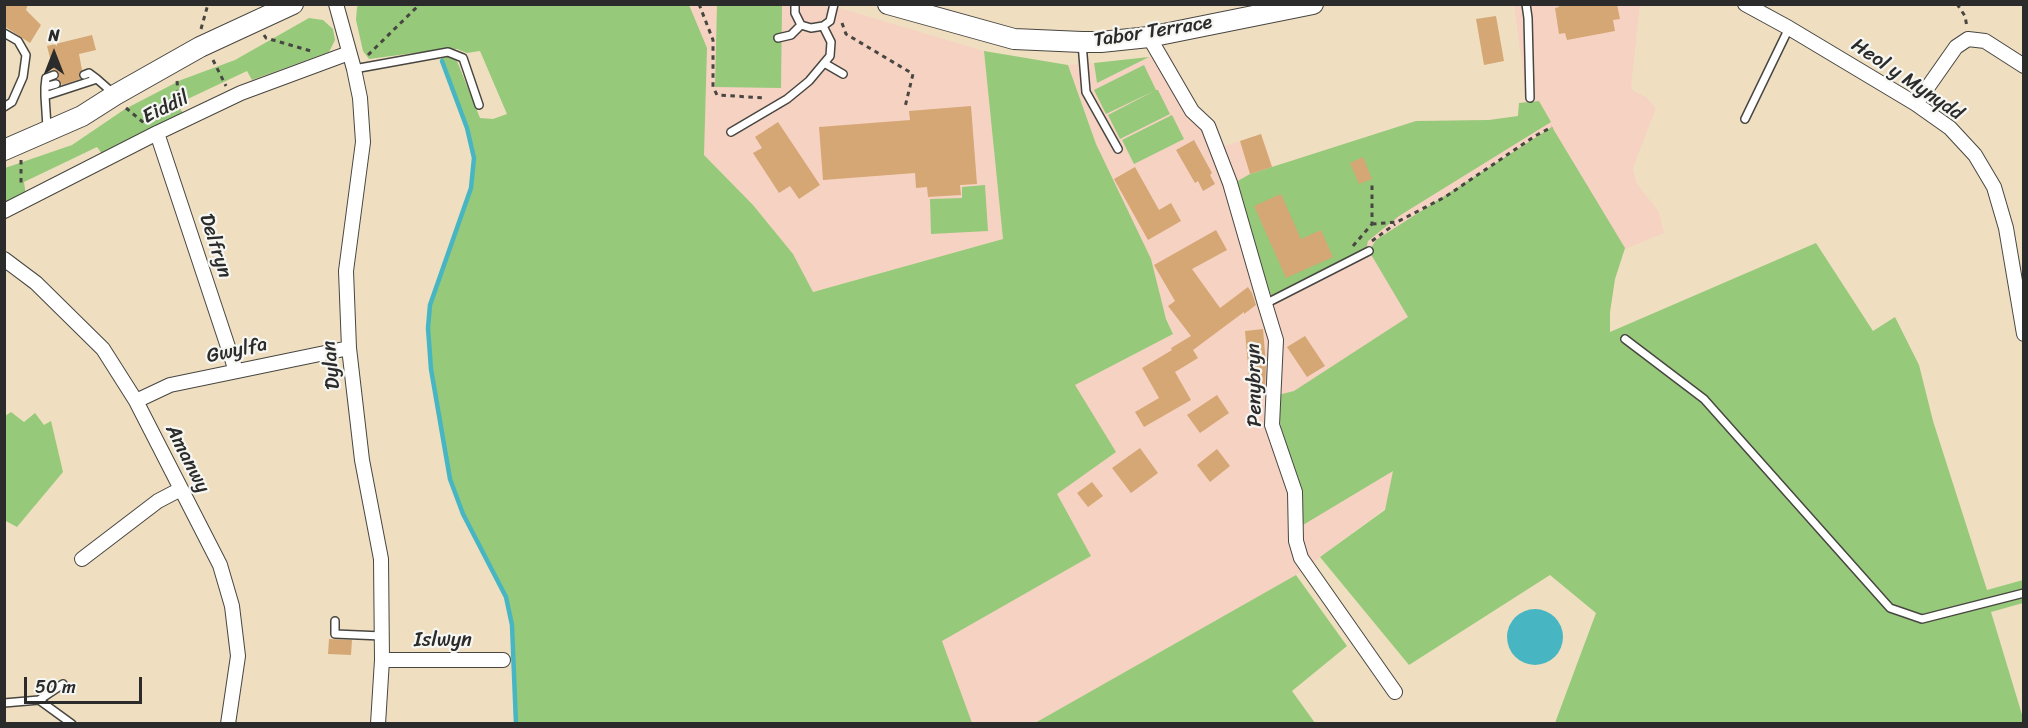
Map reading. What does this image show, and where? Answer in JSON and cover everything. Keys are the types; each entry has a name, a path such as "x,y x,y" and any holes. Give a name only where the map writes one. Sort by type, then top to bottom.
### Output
{"main road":[{"path":"12,147 82,116 205,45 293,4"},
{"name":"Tabor Terrace","path":"888,4 1014,39 1082,42 1149,37 1313,4"}],"street":[{"name":"Dylan","path":"336,4 360,98 363,142 346,272 349,348 362,460 381,559 382,660 378,723"},
{"name":"Heol y Mynydd","path":"1745,4 1916,104 1950,128 1975,155 1994,187 2006,228 2024,334"},
{"name":"Penybryn","path":"1149,37 1192,111 1208,126 1230,183 1276,340 1272,425 1295,492 1296,541 1301,558 1395,692"},
{"path":"1916,104 1956,47 1968,39 1985,41 2024,66"},
{"name":"Eiddil","path":"4,211 231,98 350,53"},
{"name":"Delfryn","path":"157,133 236,371"},
{"name":"Amanwy","path":"4,259 36,283 103,349 136,401 220,566 232,606 238,656 228,723"},
{"name":"Gwylfa","path":"136,401 170,385 349,348"},
{"path":"82,559 158,501 181,489"},
{"name":"Islwyn","path":"382,660 503,660"}],"lane":[{"path":"795,4 795,13 801,25 811,28 823,26 830,21 834,4"},
{"path":"1526,4 1530,98"},
{"path":"778,38 791,35 801,25"},
{"path":"731,132 778,105 809,81 830,56 831,42 823,26"},
{"path":"1745,119 1789,28"},
{"path":"4,33 18,40 26,55 23,77 12,102 4,107"},
{"path":"1082,42 1086,92 1118,149"},
{"path":"354,69 448,52 463,58 479,105"},
{"path":"824,63 843,74"},
{"path":"85,72 115,95"},
{"path":"47,133 46,78 54,75"},
{"path":"45,96 97,79"},
{"path":"45,87 56,84"},
{"path":"1265,304 1369,251"},
{"path":"1625,339 1704,399 1890,608 1922,620 2024,593"},
{"path":"335,621 335,634 382,636"},
{"path":"4,704 39,700 63,684"},
{"path":"39,700 72,723"}],"path":[{"path":"354,69 420,4"},
{"path":"566,4 596,4"},
{"path":"699,4 713,40 713,87 717,95 771,99 778,105"},
{"path":"1957,4 1965,16 1968,39"},
{"path":"255,21 266,38 312,51 325,62"},
{"path":"842,21 846,34 914,74 905,107"},
{"path":"205,45 231,98"},
{"path":"171,64 177,79 179,102 189,118"},
{"path":"115,95 129,112 157,133"},
{"path":"1369,251 1373,239 1397,222 1445,197 1552,127"},
{"path":"12,147 21,203"},
{"path":"1351,248 1372,224 1372,185"},
{"path":"1372,224 1397,222"}],"shaded area":[{"path":"689,5 830,5 984,51 1003,239 812,292 793,254 753,205 704,155"},
{"path":"1514,5 1640,5 1631,89 1647,98 1656,108 1633,168 1636,182 1659,212 1664,233 1625,249 1615,279 1610,312 1610,341 1296,575 1035,723 970,723 936,623 896,477 1173,334 1096,144 1068,65 1094,63 1097,83 1149,57 1168,51 1198,109 1215,127 1225,146 1261,134 1273,167 1416,121 1489,120 1518,116 1519,103 1527,101"}],"green space":[{"path":"360,4 689,5 707,48 704,155 753,205 793,254 813,292 1003,239 984,51 1068,65 1096,144 1151,259 1166,319 1173,334 1075,385 1116,452 1057,494 1091,556 942,641 972,723 516,723 512,625 506,597 463,514 450,479 431,369 428,328 430,305 471,188 474,158 467,128 441,58 448,57 457,61 480,118 493,119 507,114 480,51 467,53 457,49 444,49 369,59 363,51 356,20 357,7"},
{"path":"717,5 782,5 781,88 715,87"},
{"path":"309,18 323,20 333,29 335,40 329,52 252,80 247,71 177,104 185,116 103,155 97,147 24,182 26,196 5,207 5,168 72,145 125,109 181,80 235,60"},
{"path":"1149,57 1097,83 1094,63"},
{"path":"1144,65 1156,90 1106,114 1094,90"},
{"path":"1156,90 1170,114 1120,139 1108,115"},
{"path":"1539,101 1551,122 1399,216 1368,241 1366,250 1271,296 1236,182 1250,174 1416,121 1489,120 1518,116 1519,103"},
{"path":"1172,115 1184,139 1134,164 1122,140"},
{"path":"1552,127 1625,248 1615,279 1610,312 1610,332 1816,243 1873,331 1895,317 1919,365 1933,421 1987,590 2023,580 2023,603 1991,612 2023,723 1555,723 1596,613 1550,575 1409,665 1320,557 1385,510 1393,471 1303,525 1298,478 1282,444 1278,395 1294,391 1408,317 1369,251 1376,240"},
{"path":"985,185 988,231 931,234 930,199 962,198 962,187"},
{"path":"11,412 24,422 35,413 44,425 51,421 63,472 17,527 4,520 5,416"},
{"path":"1296,575 1347,646 1292,691 1315,723 1035,723"}],"water":[{"path":"1529,609 1541,609 1551,613 1559,621 1563,637 1559,653 1551,661 1541,665 1529,665 1519,661 1511,653 1507,643 1507,631 1511,621 1519,613"}],"building":[{"path":"4,4 28,4 26,10 41,25 30,43 4,26"},
{"path":"1558,4 1617,4 1620,19 1613,20 1615,31 1567,40 1565,33 1559,34 1555,8 1559,7"},
{"path":"1496,16 1504,61 1484,65 1476,19"},
{"path":"92,35 96,50 79,54 82,70 79,74 80,79 62,85 58,79 59,73 53,70 47,46"},
{"path":"971,106 977,184 960,185 961,195 928,197 927,187 916,188 915,173 823,180 819,127 910,120 909,111"},
{"path":"778,122 820,185 799,199 790,186 779,193 753,153 762,148 755,137"},
{"path":"1261,134 1272,167 1250,174 1240,141"},
{"path":"1194,140 1212,173 1210,175 1215,184 1203,191 1198,181 1195,183 1176,150"},
{"path":"1363,157 1372,179 1359,184 1350,163"},
{"path":"1135,167 1159,210 1171,203 1181,221 1148,240 1114,179"},
{"path":"1281,194 1301,239 1321,230 1333,257 1286,278 1254,206"},
{"path":"1216,230 1227,250 1192,269 1220,308 1248,287 1256,305 1193,350 1198,358 1175,372 1191,400 1144,427 1135,412 1159,398 1142,368 1191,336 1168,306 1175,301 1154,265"},
{"path":"1263,329 1265,389 1250,390 1245,331"},
{"path":"1305,336 1325,366 1307,377 1287,347"},
{"path":"1217,395 1229,413 1200,433 1187,415"},
{"path":"1140,448 1158,473 1131,493 1112,468"},
{"path":"1217,449 1230,466 1210,482 1197,465"},
{"path":"1092,482 1103,496 1088,507 1077,493"},
{"path":"329,639 352,640 351,655 328,654"}],"waterway":[{"path":"442,61 467,128 474,158 471,188 430,305 428,328 431,369 450,479 463,514 506,597 512,625 516,724"}]}
